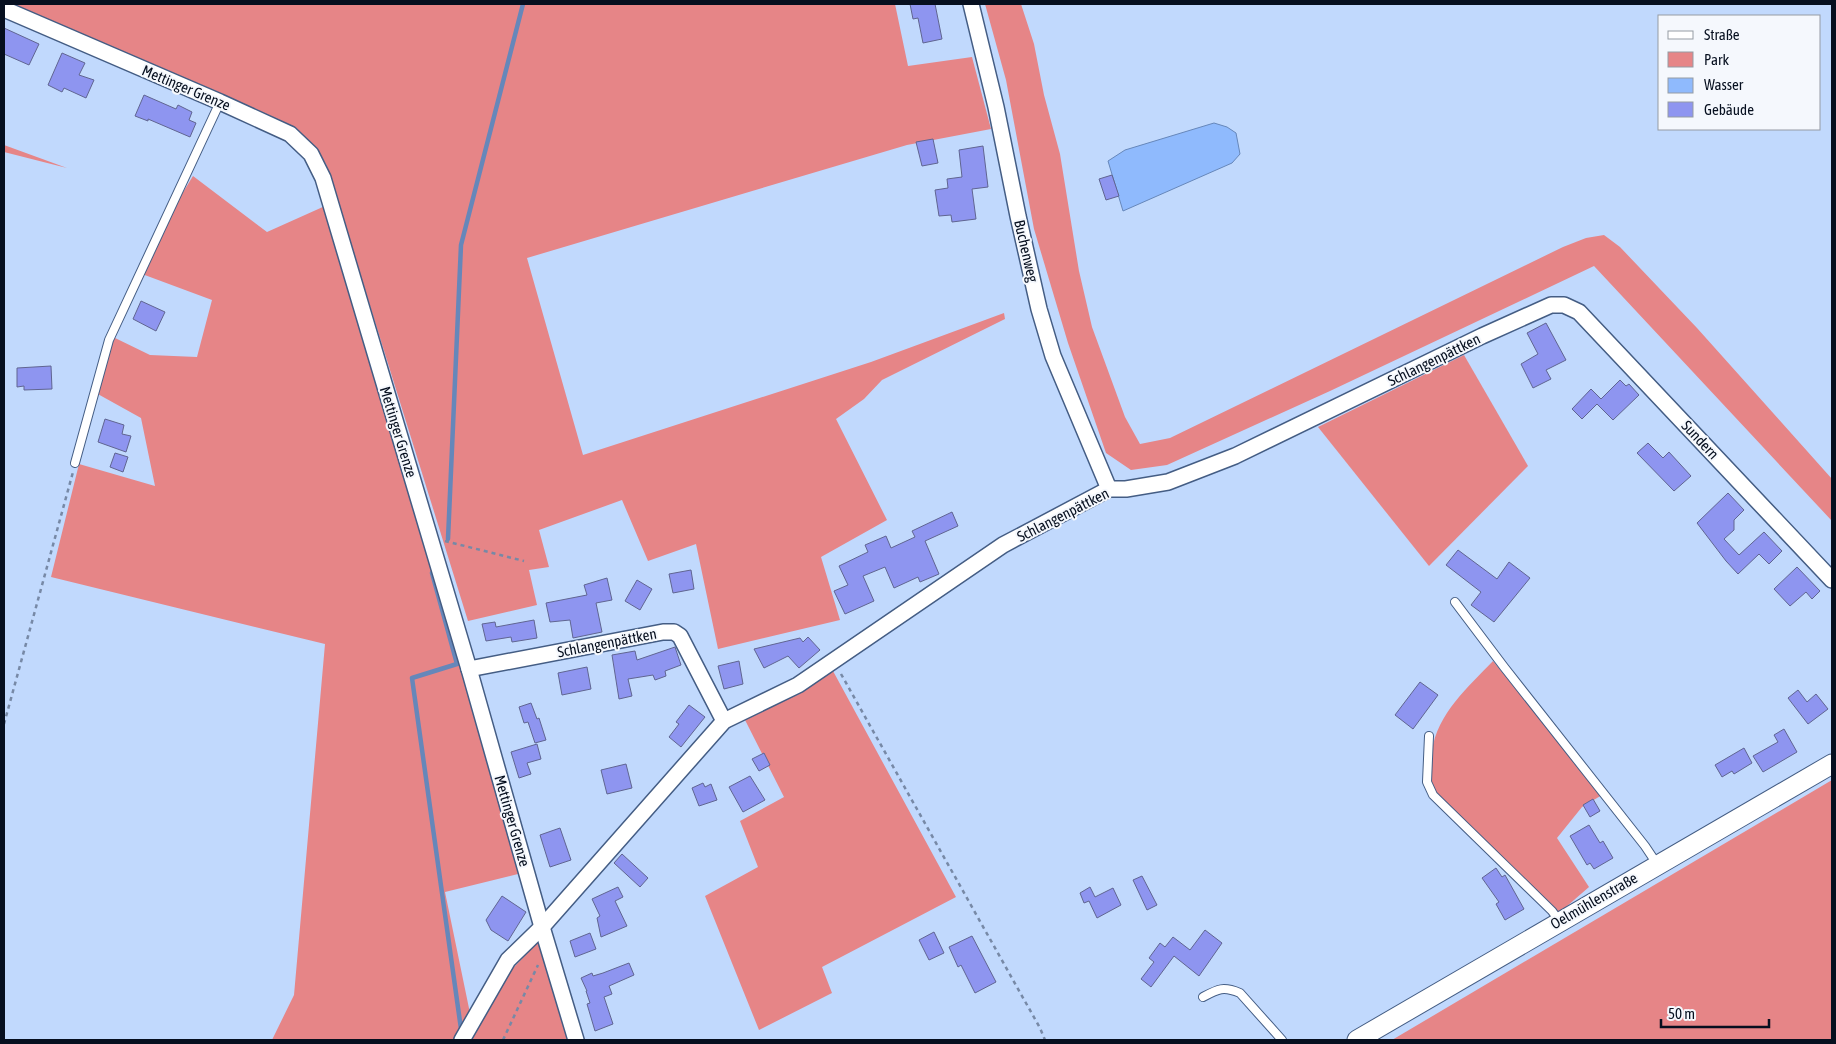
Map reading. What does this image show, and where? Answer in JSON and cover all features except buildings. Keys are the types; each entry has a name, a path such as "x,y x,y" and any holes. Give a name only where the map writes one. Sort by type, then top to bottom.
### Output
{"street":[{"name":"Buchenweg","path":"971,4 996,107 1039,309 1053,356 1109,488"},
{"name":"Mettinger Grenze","path":"4,9 290,134 312,154 323,178 430,537 576,1040"},
{"name":"Schlangenpättken","path":"462,1040 508,960 542,927 724,721 798,685 1003,545 1109,488 1126,489 1168,482 1235,456 1482,336 1551,305 1564,304"},
{"name":"Sundern","path":"1564,304 1579,312 1832,580"},
{"name":"Schlangenpättken","path":"469,669 664,632 674,632 680,636 724,721"},
{"name":"Oelmühlenstraße","path":"1357,1040 1832,764"}],"lane":[{"path":"75,463 109,340 220,102"},
{"path":"1455,602 1657,864"},
{"path":"1429,736 1427,782 1433,795 1540,899 1560,922"},
{"path":"1203,997 1219,988 1231,989 1240,993 1282,1040"}],"path":[{"path":"4,724 75,463"},
{"path":"430,537 524,561"},
{"path":"841,655 840,672 1036,1020 1045,1040"},
{"path":"503,1040 547,945"}],"green space":[{"path":"12,4 895,4 908,66 972,57 991,129 907,145 527,258 583,455 871,362 1004,313 1005,319 882,380 864,399 836,419 887,520 821,557 840,620 718,649 696,544 648,561 622,500 539,530 549,567 529,570 537,605 468,621 326,164 315,148 294,129"},
{"path":"985,4 1021,4 1034,44 1044,95 1060,154 1079,271 1092,327 1125,417 1140,444 1170,438 1563,247 1586,238 1604,235 1620,247 1697,328 1832,479 1832,521 1594,266 1330,391 1167,465 1131,470 1106,453 1068,343 1034,229 1006,80"},
{"path":"4,145 67,168 4,152"},
{"path":"193,176 267,232 325,206 367,353 441,584 518,874 445,892 471,1018 454,1040 272,1040 294,995 325,644 51,577 79,464 155,486 141,418 96,393 113,337 150,355 197,357 212,300 142,274"},
{"path":"1464,355 1528,466 1429,566 1318,427"},
{"path":"1493,661 1602,795 1582,807 1557,838 1589,887 1559,913 1447,805 1431,786 1432,751 1440,725 1464,691"},
{"path":"833,671 956,897 822,967 832,993 759,1030 705,896 758,867 740,821 784,797 744,718 799,694"},
{"path":"1832,780 1832,1040 1392,1040"},
{"path":"538,942 568,1040 466,1040 513,968"}],"water":[{"path":"1214,123 1227,127 1236,133 1240,154 1232,163 1123,211 1108,161 1125,150"}],"waterway":[{"path":"448,539 461,245 523,4"},
{"path":"432,573 457,664 412,678 461,1029"}]}
